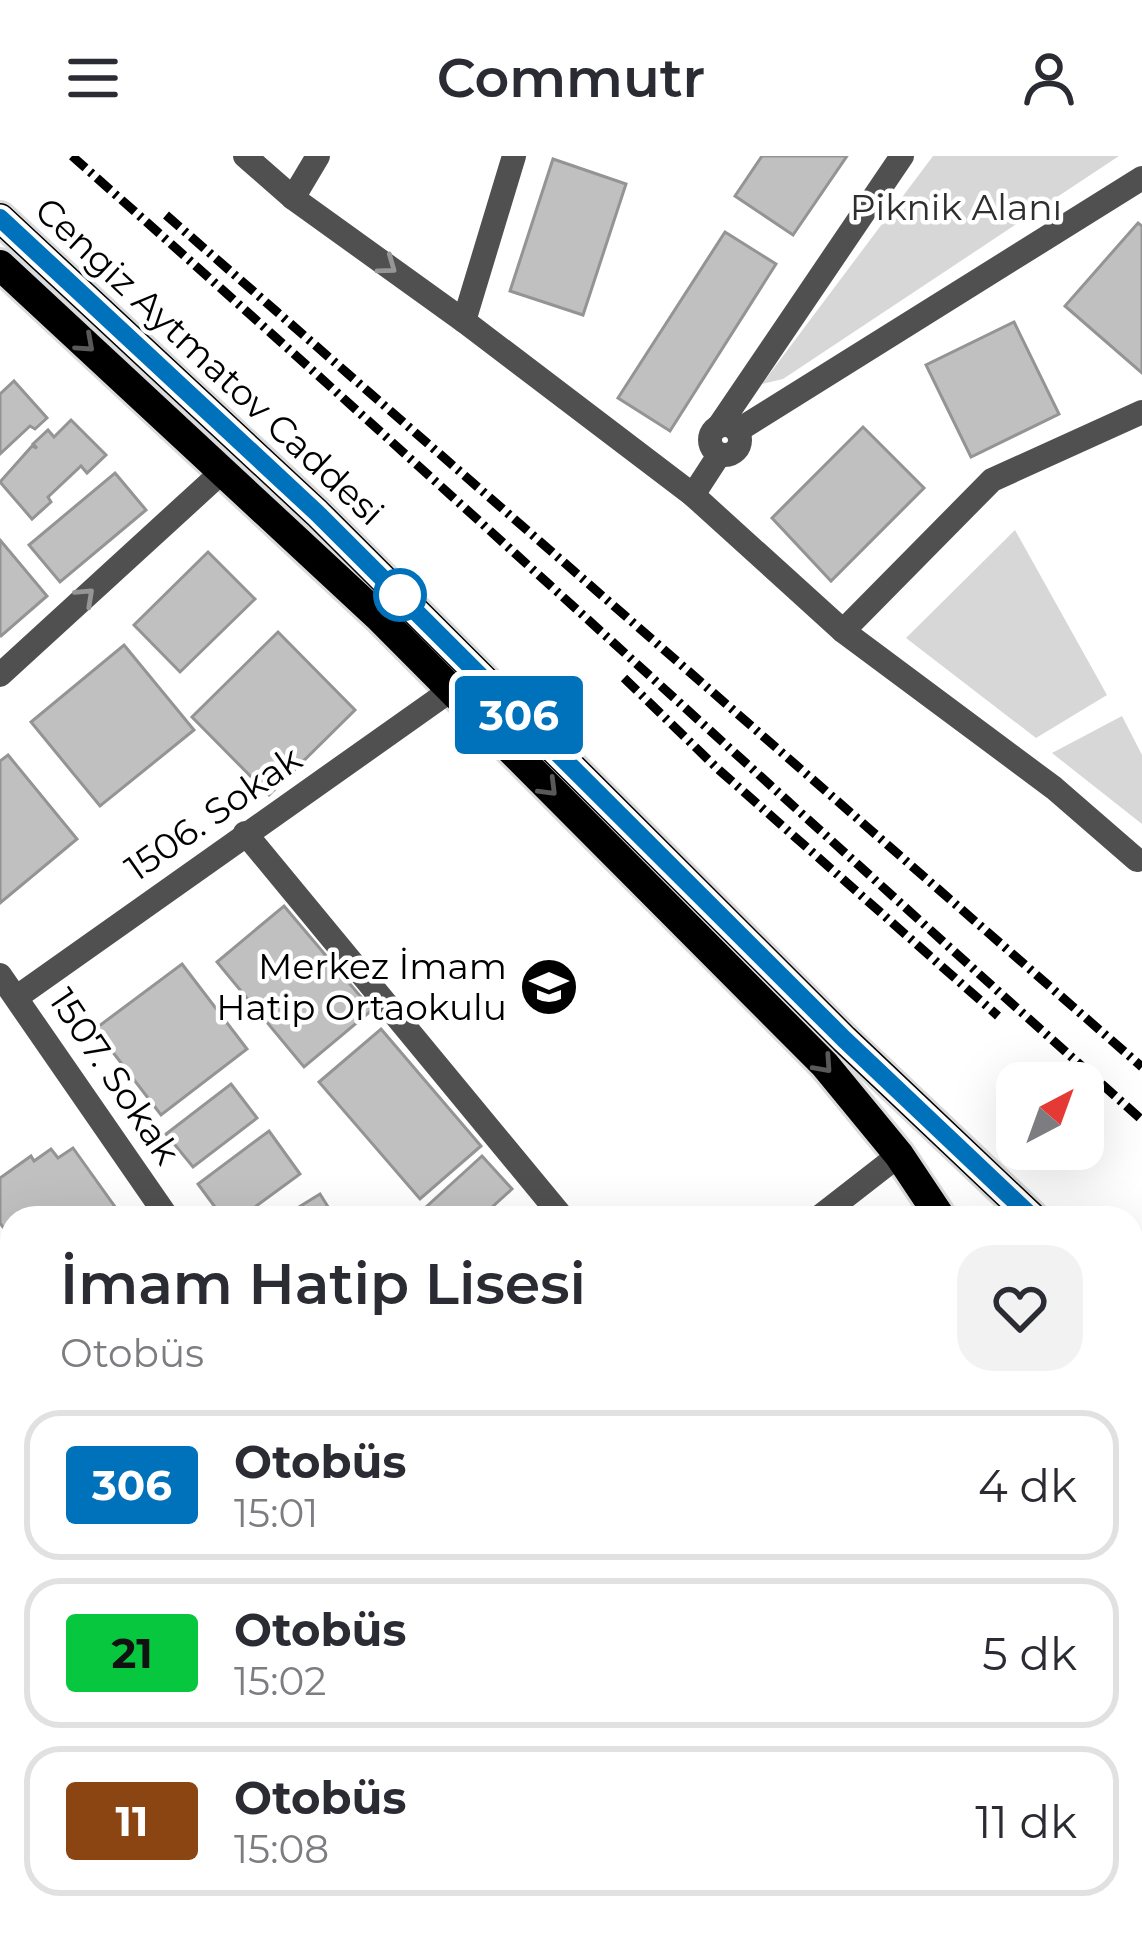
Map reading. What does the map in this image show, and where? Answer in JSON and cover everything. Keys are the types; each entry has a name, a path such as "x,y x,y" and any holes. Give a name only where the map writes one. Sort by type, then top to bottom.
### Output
{"main road":[{"name":"Cengiz Aytmatov Caddesi","path":"0,218 317,513 844,1039 1020,1206"},
{"name":"Cengiz Aytmatov Caddesi","path":"0,265 224,470 825,1064 933,1206"}],"street":[{"path":"245,156 293,198 693,495 843,631 1054,788 1137,860"},
{"path":"293,198 318,156"},
{"path":"464,321 514,156"},
{"path":"728,428 902,156"},
{"path":"728,428 1142,178"},
{"path":"843,631 992,480 1142,412"},
{"path":"693,495 719,455 737,450 740,440 728,428"},
{"path":"0,675 224,470"},
{"name":"1506. Sokak","path":"17,998 451,690"},
{"path":"245,833 552,1206"},
{"name":"1507. Sokak","path":"0,975 160,1206"},
{"path":"833,1206 898,1155"}],"green space":[{"name":"Piknik Alanı","path":"933,156 1119,156 783,379 762,384"},
{"path":"1015,530 1107,695 1036,738 906,638"},
{"path":"1122,716 1142,755 1142,824 1052,753"}],"building":[{"path":"762,156 847,156 793,235 735,196"},
{"path":"553,159 626,184 583,315 510,291"},
{"path":"1138,223 1142,226 1142,373 1065,306"},
{"path":"725,232 776,264 670,431 618,398"},
{"path":"1014,322 1059,414 971,457 926,365"},
{"path":"14,381 47,418 35,429 30,426 0,454 0,394"},
{"path":"71,420 106,455 87,473 81,466 32,519 0,482 32,446 37,448 33,444 48,430 54,437"},
{"path":"863,427 924,488 831,581 772,518"},
{"path":"115,473 146,510 60,582 29,545"},
{"path":"0,540 47,596 1,636 0,635"},
{"path":"208,552 255,599 180,672 134,625"},
{"path":"278,632 355,710 269,795 192,717"},
{"path":"124,645 194,730 100,806 31,722"},
{"path":"8,755 77,839 0,903 0,761"},
{"path":"284,906 372,1010 304,1067 217,962"},
{"path":"182,964 247,1049 161,1115 95,1029"},
{"path":"381,1029 481,1146 420,1199 319,1082"},
{"path":"231,1084 257,1118 193,1167 166,1134"},
{"path":"269,1131 300,1174 256,1206 214,1206 198,1184"},
{"path":"73,1148 114,1206 0,1206 0,1178 31,1156 34,1161 51,1149 58,1158"},
{"path":"482,1156 512,1189 493,1206 427,1206"},
{"path":"320,1194 328,1206 300,1206"}],"railway":[{"path":"72,156 1142,1120"},
{"path":"166,215 1142,1067"},
{"path":"624,678 719,770 998,1016"}],"bus line":[{"name":"306","path":"0,218 317,513 844,1039 1021,1206"}],"place":[{"name":"Merkez İmam Hatip Ortaokulu","path":"549,987"}]}
